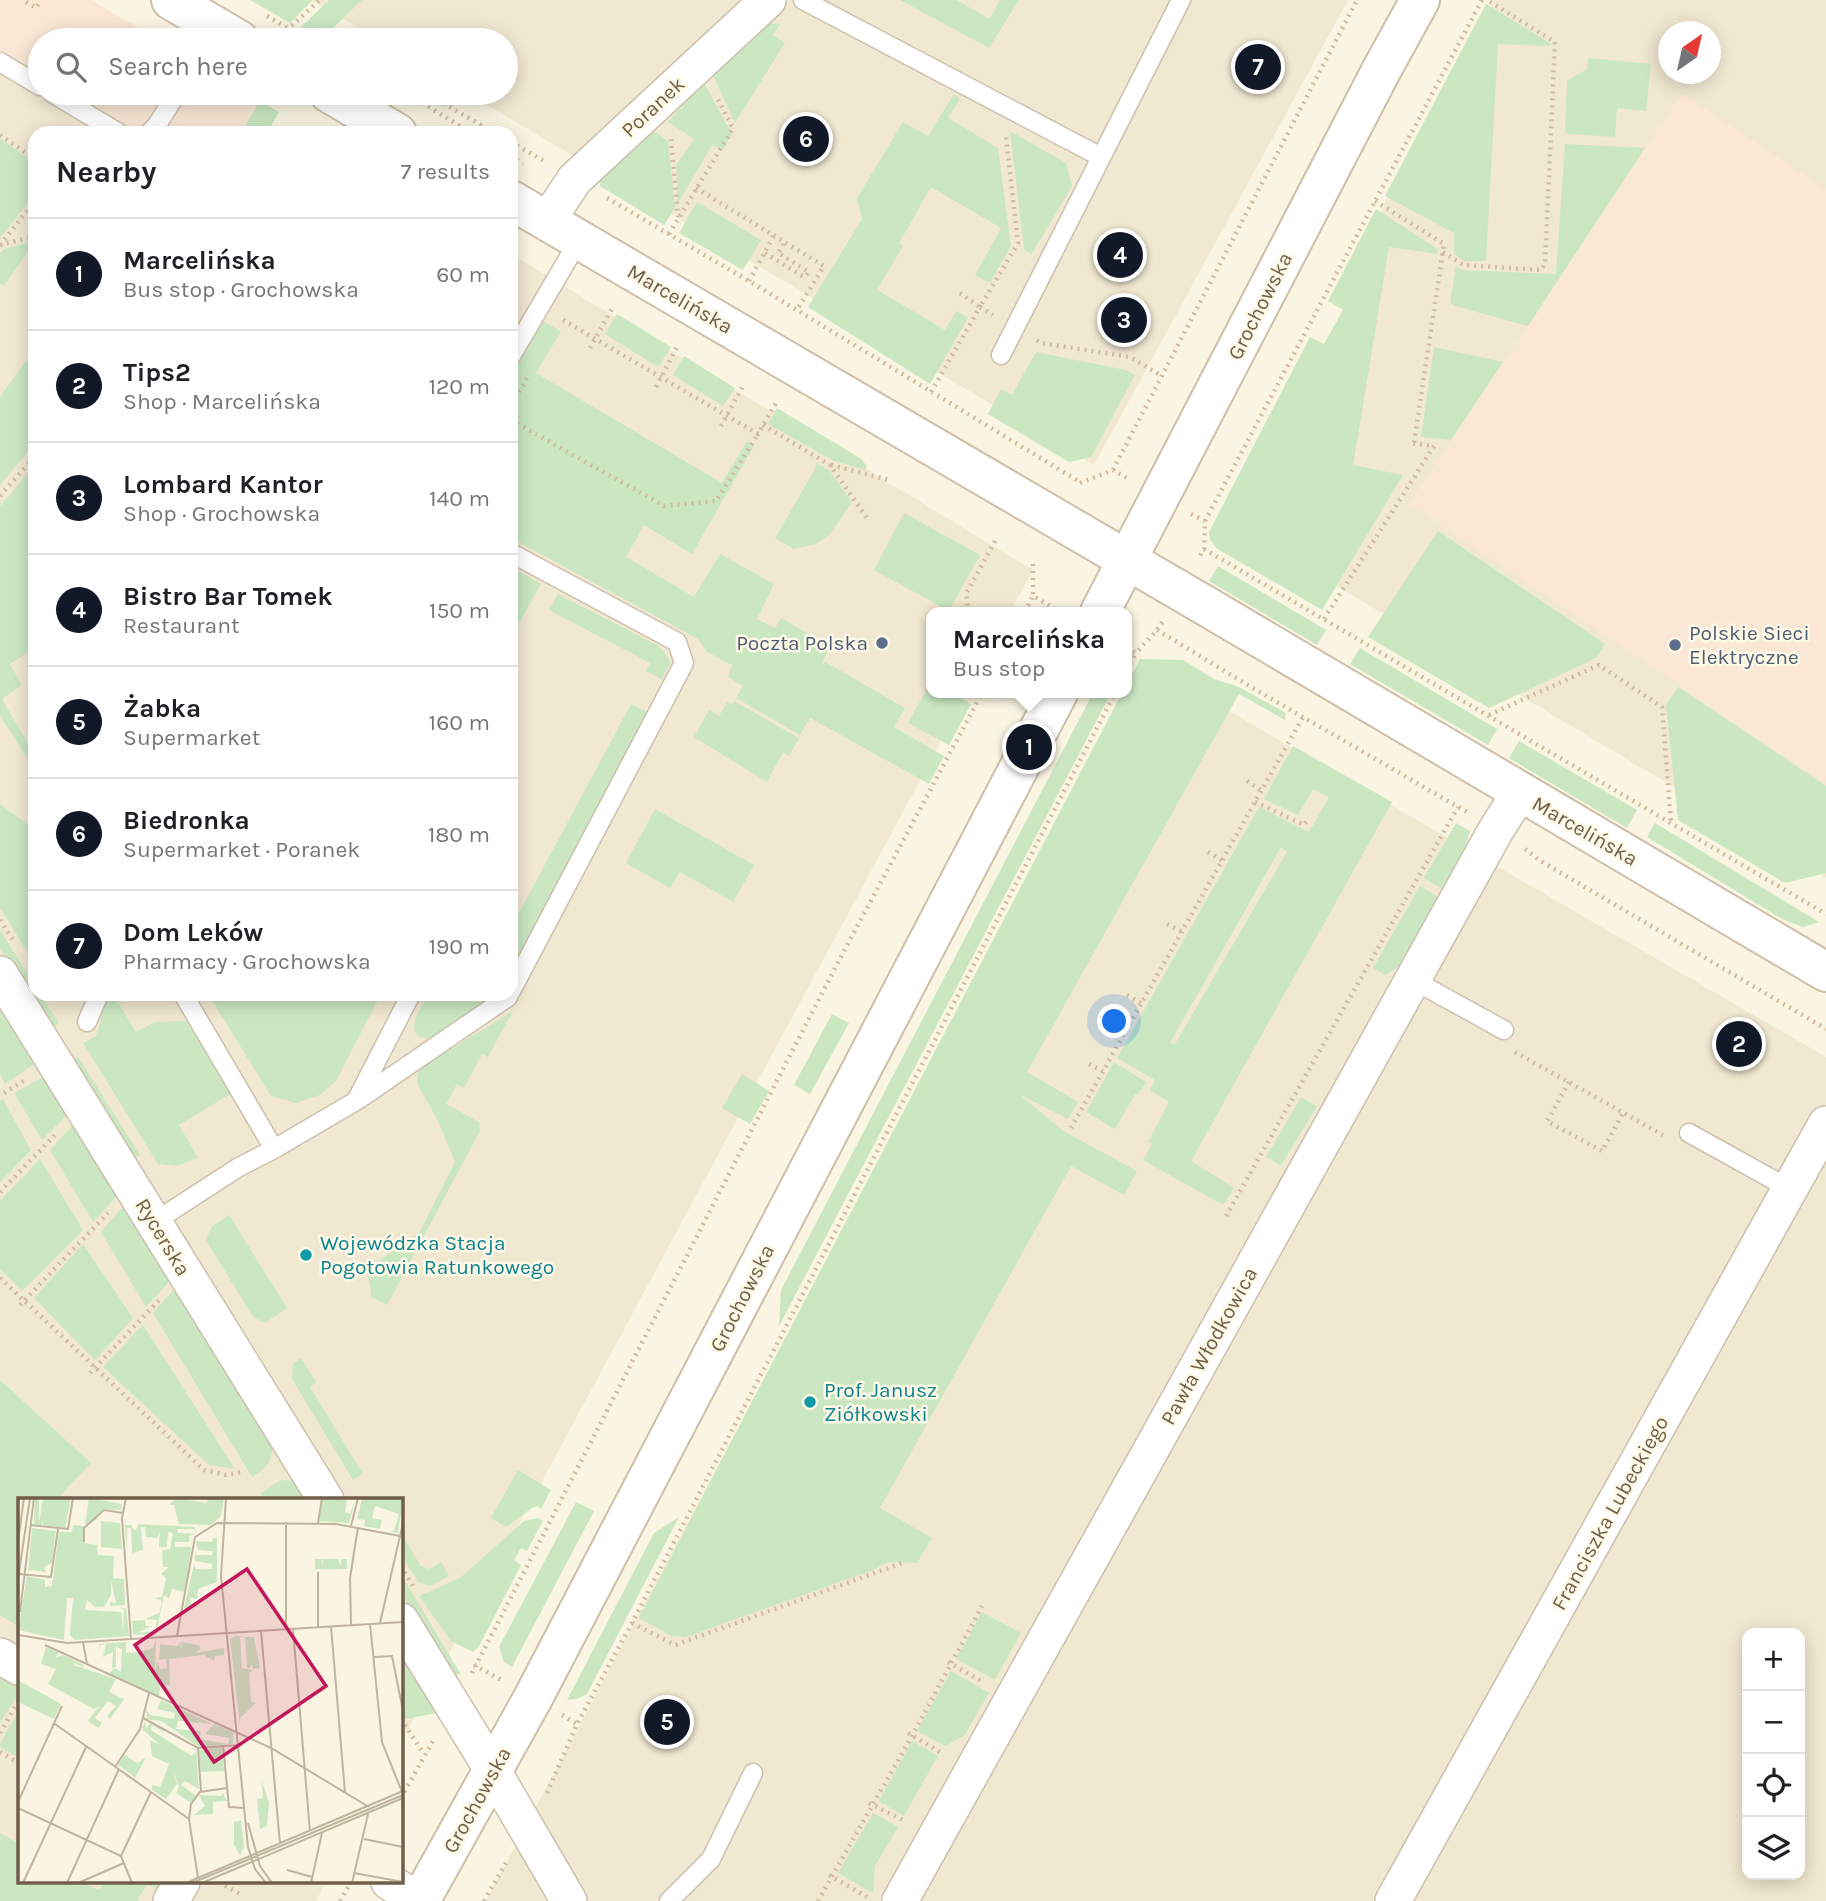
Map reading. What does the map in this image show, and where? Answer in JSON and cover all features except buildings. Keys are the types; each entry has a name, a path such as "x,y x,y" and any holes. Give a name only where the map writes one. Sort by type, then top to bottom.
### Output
{"street":[{"path":"171,0 228,28"},
{"name":"Poranek","path":"547,221 575,179 768,0"},
{"name":"Grochowska","path":"1103,607 1420,0"},
{"path":"349,105 385,126"},
{"name":"Marcelińska","path":"518,204 1520,792 1822,962"},
{"name":"Grochowska","path":"420,1901 615,1542 1055,698"},
{"name":"Pawła Włodkowica","path":"900,1901 1496,830 1520,792"},
{"name":"Rycerska","path":"0,974 325,1498"},
{"name":"Franciszka Lubeckiego","path":"1394,1901 1826,1124"},
{"path":"402,1624 569,1901"},
{"path":"0,1656 18,1666"},
{"path":"172,1901 181,1884"},
{"path":"392,1884 420,1901"}],"lane":[{"path":"803,0 1101,157"},
{"path":"1001,355 1181,0"},
{"path":"0,62 28,79"},
{"path":"72,105 107,126"},
{"path":"157,126 170,105"},
{"path":"518,345 579,240"},
{"path":"518,557 677,642 684,663 518,978"},
{"path":"1413,980 1504,1030"},
{"path":"87,1022 96,1001"},
{"path":"187,1001 274,1149"},
{"path":"356,1101 407,1001"},
{"path":"154,1222 239,1167 356,1101 502,1001"},
{"path":"1689,1133 1790,1189"},
{"path":"670,1901 711,1859 753,1773"}],"path":[{"path":"26,2 36,8 41,0"},
{"path":"289,28 320,0"},
{"path":"1059,521 1080,482 1114,470 1357,0"},
{"path":"1205,521 1485,0 1555,42 1545,264 1541,270 1463,265 1443,252"},
{"path":"669,234 733,128 711,85"},
{"path":"960,293 980,307 1017,243 1002,104"},
{"path":"426,105 460,126"},
{"path":"446,105 483,126"},
{"path":"0,135 28,154"},
{"path":"671,138 678,217"},
{"path":"518,146 554,167"},
{"path":"696,188 824,266 797,310"},
{"path":"599,193 1080,482"},
{"path":"1324,619 1434,446 1412,443 1444,244 1375,201"},
{"path":"0,245 28,210"},
{"path":"749,281 774,236"},
{"path":"0,245 28,238"},
{"path":"765,253 804,277 808,271 778,253 785,242"},
{"path":"541,307 758,434"},
{"path":"590,348 613,307"},
{"path":"656,387 678,345"},
{"path":"931,392 942,374"},
{"path":"518,393 528,376"},
{"path":"721,426 744,384"},
{"path":"518,424 664,506 716,501 776,404"},
{"path":"764,425 830,465 888,480"},
{"path":"0,496 28,464"},
{"path":"830,465 867,518"},
{"path":"1114,470 1160,498"},
{"path":"968,607 966,594 995,541"},
{"path":"1204,549 1826,914"},
{"path":"1028,607 1033,596 1033,564"},
{"path":"1033,596 1052,607"},
{"path":"1132,661 1136,653"},
{"path":"1489,716 1599,666 1662,707 1671,823"},
{"path":"402,1796 424,1754 455,1708 835,968 979,698"},
{"path":"528,1831 577,1724 1112,698"},
{"path":"1071,1128 1303,717"},
{"path":"1247,781 1261,790"},
{"path":"1255,802 1304,825 1307,821"},
{"path":"1226,1216 1458,807"},
{"path":"1208,852 1222,860"},
{"path":"1167,923 1182,932"},
{"path":"1128,995 1141,1003"},
{"path":"1512,1050 1669,1138"},
{"path":"1089,1063 1103,1072"},
{"path":"1569,1082 1546,1121 1602,1151 1623,1113"},
{"path":"0,1192 83,1106"},
{"path":"22,1303 132,1187"},
{"path":"90,1373 185,1273"},
{"path":"0,1278 22,1303 95,1367 204,1470 226,1475 242,1472"},
{"path":"632,1623 675,1645 905,1562"},
{"path":"818,1901 982,1606"},
{"path":"950,1663 985,1683"},
{"path":"0,1733 18,1701"},
{"path":"402,1721 424,1754"},
{"path":"910,1735 944,1754"},
{"path":"0,1752 18,1762"},
{"path":"871,1804 906,1821"},
{"path":"831,1876 873,1901"},
{"path":"222,1884 240,1894"},
{"path":"340,1901 350,1884"}],"shaded area":[{"path":"0,0 91,0 138,28 28,28 28,73 0,56"},
{"path":"311,0 1348,0 1094,465 487,105 518,105 518,28 359,28"},
{"path":"1494,0 1826,0 1826,878 1278,551 1384,204"},
{"path":"0,56 28,82 28,105 81,105 115,126 28,126 28,1001 518,1001 518,258 1033,570 1013,607 926,607 926,698 964,698 402,1741 402,1498 18,1498 18,1884 325,1884 316,1901 0,1901"},
{"name":"Polskie Sieci Elektryczne","path":"1682,93 1826,189 1826,783 1409,504"},
{"path":"81,105 258,105 245,126 115,126"},
{"path":"1146,663 1826,1057 1826,1901 486,1901 1127,698 1132,698 1132,689"}],"green space":[{"path":"250,0 313,0 290,23"},
{"path":"329,0 362,0 332,28 300,28"},
{"path":"900,0 956,0 990,19 1000,0 1019,0 989,48"},
{"path":"1486,4 1550,43 1549,46 1498,44 1486,261 1464,261 1454,254 1454,233 1385,196"},
{"path":"767,24 780,24 773,35 785,43 735,123 712,73"},
{"path":"1588,58 1651,64 1646,111 1617,108 1615,137 1568,134 1565,131 1567,81 1587,69"},
{"path":"704,83 732,134 723,150 712,145 678,203 676,165 694,139 668,122"},
{"path":"954,94 960,99 948,118 998,148 1011,246 990,283 975,275 1001,228 931,187 899,243 903,246 877,290 945,330 956,311 968,318 930,384 808,307 862,219 857,198 903,122 928,136"},
{"path":"258,105 267,105 279,112 271,126 245,126"},
{"path":"652,130 668,141 675,208 664,225 600,186 599,178"},
{"path":"1010,131 1066,163 1072,186 1031,255 1024,249"},
{"path":"0,138 28,158 28,203 0,238"},
{"path":"1565,144 1645,148 1528,326 1450,303 1456,266 1461,270 1556,274"},
{"path":"697,202 761,240 743,270 679,233"},
{"path":"1376,209 1439,250 1437,254 1389,247 1353,465 1403,475 1322,610 1216,548 1209,532 1310,337 1324,344 1343,310 1328,301"},
{"path":"28,243 28,251 4,286 0,283 0,253 4,249"},
{"path":"617,314 671,347 658,367 605,334"},
{"path":"542,321 561,331 536,373 722,483 747,441 754,446 692,554 644,525 626,557 694,597 720,554 774,584 757,619 775,628 781,618 830,647 823,664 825,662 905,708 894,727 944,756 929,784 810,718 800,735 736,698 743,686 728,677 732,665 707,652 698,639 518,542 518,361"},
{"path":"1434,347 1503,362 1451,440 1421,437"},
{"path":"1036,352 1126,370 1135,375 1091,457 1069,462 988,414 1001,389 1012,395"},
{"path":"684,356 735,388 723,406 673,375"},
{"path":"28,358 28,451 0,485 0,397"},
{"path":"777,408 860,458 867,466 865,470 832,460 768,424"},
{"path":"816,463 829,470 852,502 829,535 815,544 794,549 775,538"},
{"path":"28,473 28,652 10,664 22,685 2,699 28,744 28,760 0,715 0,506"},
{"path":"904,513 980,555 951,607 942,607 874,570"},
{"path":"1438,531 1605,644 1596,658 1489,708 1368,637"},
{"path":"1218,566 1326,630 1317,645 1209,581"},
{"path":"518,571 541,584 518,625"},
{"path":"558,594 659,646 671,662 662,679 646,671 650,663 549,610"},
{"path":"1360,648 1497,729 1488,745 1350,664"},
{"path":"1140,659 1183,660 1214,679 1239,687 1286,713 1285,720 1239,694 1027,1072 1078,1102 1068,1119 1019,1094 1063,1131 1137,1171 1124,1195 1071,1166 880,1508 932,1538 917,1563 888,1562 873,1570 686,1637 672,1636 639,1618 1119,698 1132,698 1132,674"},
{"path":"1678,687 1826,786 1826,873 1785,883 1678,820 1666,705"},
{"path":"926,691 926,698 960,698 971,704 949,745 908,723"},
{"path":"1090,698 1108,698 779,1326 781,1290"},
{"path":"734,701 799,738 789,756 783,752 767,782 694,737 709,710 719,716 727,702 732,704"},
{"path":"631,704 651,714 518,961 518,915"},
{"path":"1519,741 1637,810 1627,828 1509,758"},
{"path":"1293,746 1392,802 1191,1161 1234,1188 1223,1205 1143,1160 1152,1144 1148,1142 1169,1102 1150,1090 1155,1080 1117,1058 1259,807 1309,832 1329,797 1313,789 1298,815 1264,799","holes":["1281,847 1287,852 1175,1044 1170,1043"]},
{"path":"0,804 28,825 28,953 0,908"},
{"path":"655,809 754,865 733,902 680,872 670,888 626,863"},
{"path":"1456,823 1470,831 1463,858 1446,891 1424,878"},
{"path":"1655,823 1819,922 1803,927 1782,919 1647,837"},
{"path":"1420,886 1441,899 1407,961 1385,975 1373,968"},
{"path":"0,930 28,975 28,993 0,948"},
{"path":"33,1001 45,1001 59,1023 50,1029"},
{"path":"106,1001 117,1001 136,1032 155,1022 186,1021 232,1093 179,1125 198,1158 176,1166 158,1164 83,1043 96,1036"},
{"path":"212,1001 377,1001 336,1081 320,1095 296,1103 271,1096"},
{"path":"424,1001 491,1001 436,1038 424,1038 414,1030"},
{"path":"0,1007 36,1063 5,1084 0,1074"},
{"path":"513,1011 488,1057 482,1054 464,1088 457,1084 446,1104 479,1122 480,1131 387,1305 371,1297 366,1270 420,1232 455,1162 438,1121 417,1083 419,1069"},
{"path":"832,1014 849,1023 810,1094 794,1085"},
{"path":"78,1057 140,1155 133,1159 71,1061"},
{"path":"1114,1062 1146,1082 1138,1095 1135,1094 1115,1129 1086,1112"},
{"path":"742,1074 769,1091 750,1124 722,1108"},
{"path":"43,1077 67,1115 42,1140 14,1093"},
{"path":"1301,1097 1317,1106 1281,1166 1266,1157"},
{"path":"3,1099 31,1150 0,1182 0,1101"},
{"path":"73,1125 118,1195 93,1222 50,1150"},
{"path":"40,1159 83,1230 22,1291 0,1269 0,1201"},
{"path":"124,1206 170,1281 146,1307 101,1232"},
{"path":"229,1215 287,1308 265,1323 253,1317 206,1240 212,1226"},
{"path":"83,1244 133,1318 95,1360 34,1298"},
{"path":"175,1288 273,1447 267,1465 252,1477 153,1313"},
{"path":"143,1325 235,1469 209,1465 103,1367"},
{"path":"301,1358 316,1382 310,1387 363,1474 353,1480 292,1379 293,1364"},
{"path":"0,1380 91,1463 58,1498 18,1498 18,1626 0,1615"},
{"path":"518,1470 551,1490 541,1509 537,1506 532,1508 506,1527 491,1518"},
{"path":"281,1480 295,1481 307,1498 264,1498 261,1493"},
{"path":"576,1502 594,1511 512,1667 504,1662 499,1647"},
{"path":"679,1517 587,1694 567,1700 654,1533"},
{"path":"538,1518 543,1521 527,1551 521,1548 514,1560 521,1565 479,1646 473,1652 451,1641 419,1596 460,1578 524,1521"},
{"path":"402,1535 421,1566 429,1569 441,1562 449,1576 431,1586 418,1582 402,1557"},
{"path":"402,1576 460,1673 457,1676 437,1651 402,1595"},
{"path":"982,1612 1021,1633 995,1680 956,1659"},
{"path":"402,1652 437,1713 405,1719 402,1714"},
{"path":"951,1671 989,1693 964,1736 945,1746 917,1731"},
{"path":"0,1674 18,1685 18,1696 0,1723"},
{"path":"18,1712 18,1757 0,1747"},
{"path":"912,1741 938,1756 904,1816 879,1801"},
{"path":"873,1813 898,1827 875,1866 873,1893 838,1873"},
{"path":"0,1833 18,1843 18,1884 87,1884 99,1890 103,1884 147,1884 137,1901 0,1901"},
{"path":"147,1884 166,1884 162,1891"}],"place":[{"name":"Dom Leków","path":"1258,67"},
{"name":"Biedronka","path":"806,139"},
{"name":"Bistro Bar Tomek","path":"1120,255"},
{"name":"Lombard Kantor","path":"1124,320"},
{"name":"Poczta Polska","path":"882,643"},
{"name":"Polskie Sieci Elektryczne","path":"1675,645"},
{"name":"Marcelińska","path":"1029,747"},
{"name":"Tips2","path":"1739,1044"},
{"name":"Wojewódzka Stacja Pogotowia Ratunkowego","path":"306,1255"},
{"name":"Prof. Janusz Ziółkowski","path":"810,1402"},
{"name":"Żabka","path":"667,1722"}]}
